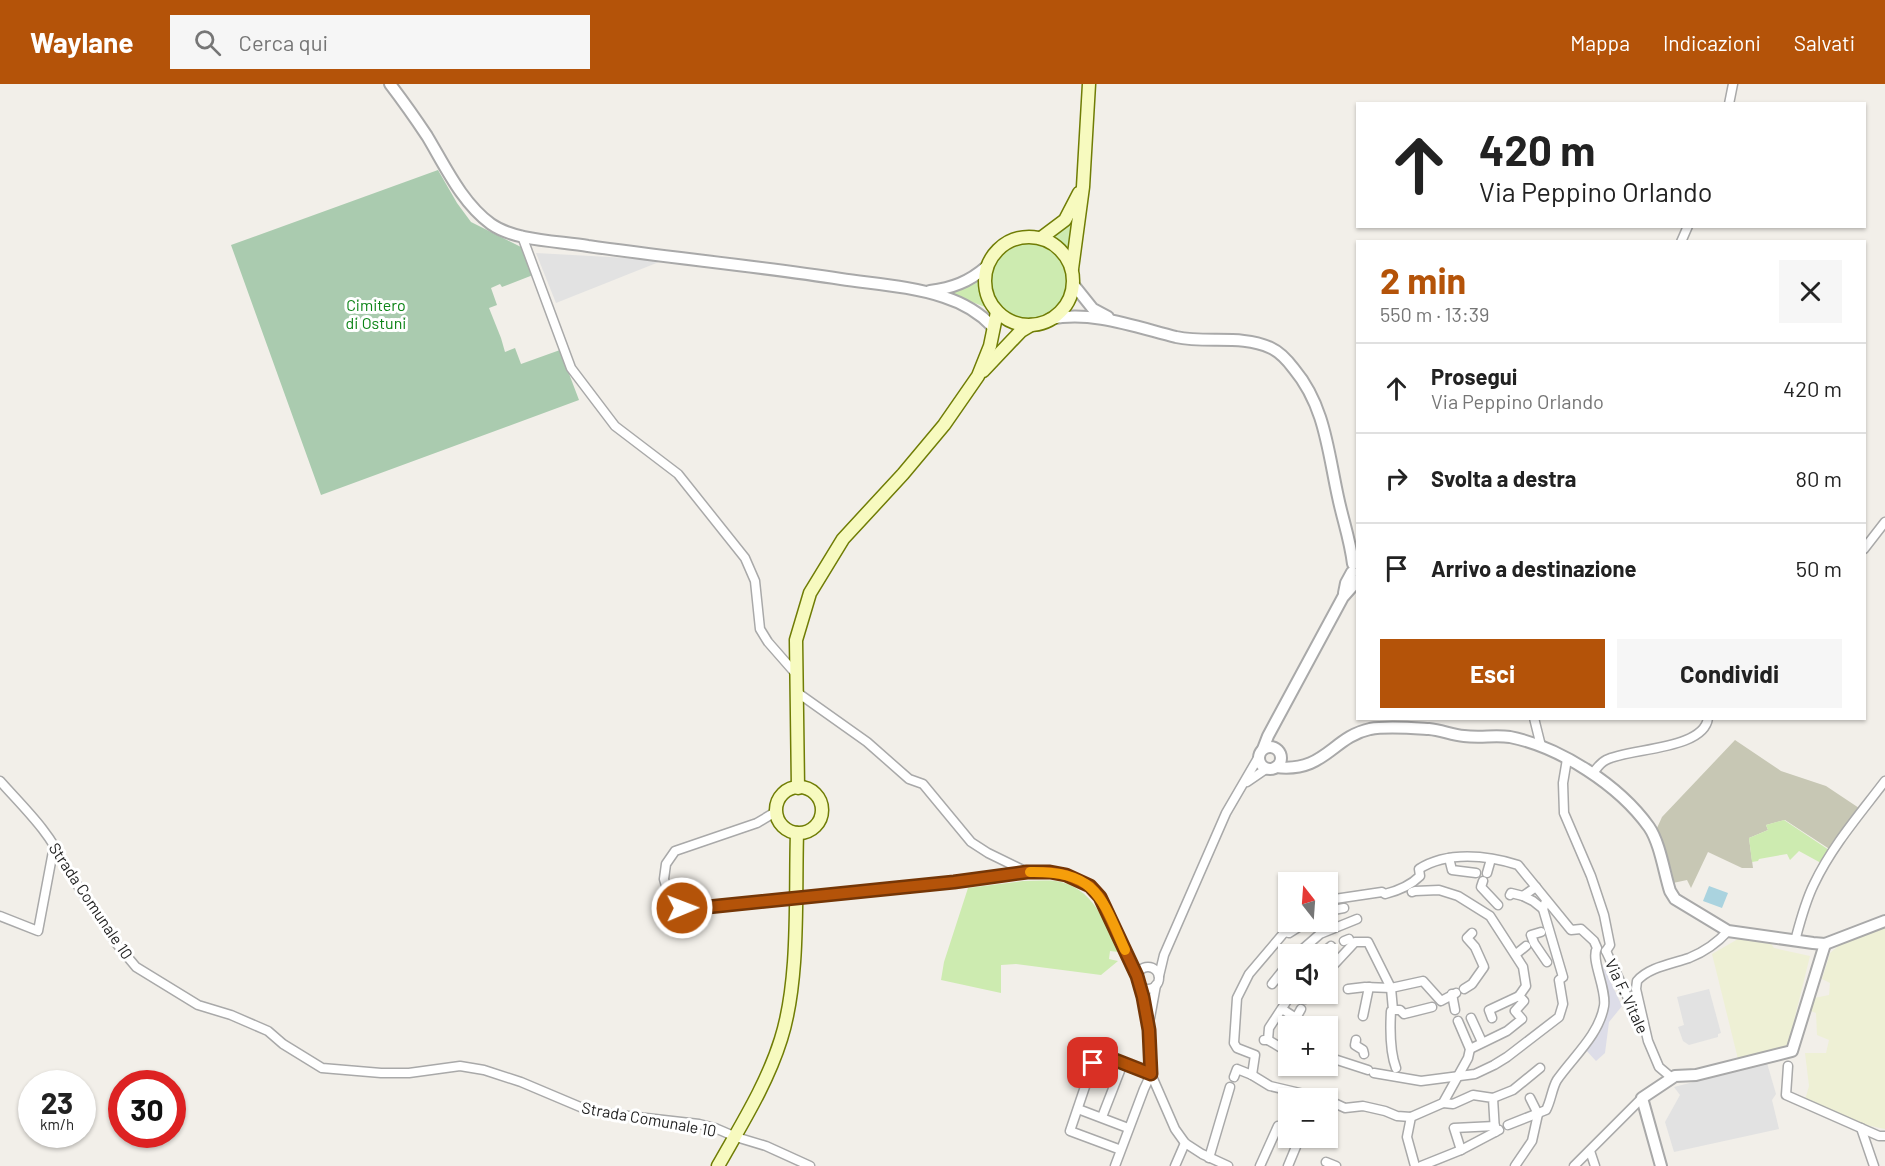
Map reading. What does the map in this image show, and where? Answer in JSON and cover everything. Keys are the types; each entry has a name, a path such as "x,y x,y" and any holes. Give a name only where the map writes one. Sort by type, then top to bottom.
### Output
{"main road":[{"path":"1072,269 1065,255 1055,244 1041,238 1027,236 1008,242 992,255 986,267 984,281 986,296 995,310 1007,320 1031,325 1050,320 1062,310 1070,298 1083,187 1089,84"},
{"path":"1041,238 1065,220 1083,187"},
{"path":"978,376 990,346 995,310"},
{"path":"798,788 796,640 810,593 843,539 903,474 944,425 978,376 1021,332 1031,325"},
{"path":"798,788 806,789 818,797 822,811 817,825 811,830 797,833 785,828 778,818 777,811 785,793 798,788"},
{"path":"718,1166 765,1080 782,1038 794,955 797,833"}],"street":[{"path":"390,84 426,134 462,192 492,225 522,236 691,260 774,268 927,292 967,306 995,310"},
{"path":"1728,102 1733,84"},
{"path":"522,236 571,368 615,426 678,474 745,558 754,581 760,629 768,642 797,675"},
{"path":"927,292 954,287 976,276 986,267"},
{"path":"1073,284 1093,309 1119,323"},
{"path":"967,306 993,327"},
{"path":"1050,320 1084,315 1184,338 1248,340 1272,348 1286,359 1301,377 1313,397 1325,427 1341,513 1350,538 1356,571 1346,583 1343,597 1222,822 1164,955 1152,999 1149,1030 1151,1074 1175,1129 1185,1143 1213,1162 1228,1166"},
{"path":"1866,546 1885,522"},
{"path":"1350,538 1356,546"},
{"path":"798,693 867,742 909,778 923,784 971,842 1027,872"},
{"path":"1534,720 1541,746"},
{"path":"1593,773 1600,764 1608,759 1655,749 1698,735 1704,729 1707,720"},
{"path":"1240,789 1281,761 1274,728"},
{"path":"1261,753 1261,766 1294,768 1315,762 1348,739 1372,729 1430,729 1466,737 1501,736 1541,746 1593,773 1629,806 1649,827 1654,837 1670,891 1675,899 1728,931 1825,944 1885,921"},
{"path":"1261,753 1270,747 1299,766"},
{"path":"1510,895 1511,893 1523,896 1544,905 1571,930 1581,929 1599,947 1609,949 1604,915 1591,876 1564,813 1563,783 1567,759"},
{"name":"Strada Comunale 10","path":"0,781 44,831 64,866 116,943 136,967 198,1005 231,1015 268,1031 283,1044 322,1068 381,1073 409,1073 460,1066 484,1070 521,1082 585,1109 699,1124 766,1146 810,1166"},
{"path":"1795,941 1800,918 1813,884 1839,843 1885,781"},
{"path":"777,811 757,823 675,850 666,864 664,879 670,900 682,908 698,908 954,882 1027,872 1066,875 1090,886 1100,897 1140,970 1140,986 1149,1030"},
{"path":"0,916 38,931 54,846"},
{"path":"1449,858 1452,870 1476,873"},
{"path":"1338,899 1382,892 1385,894 1413,882 1420,876 1418,870 1437,859 1491,859 1518,865 1536,887 1544,905 1563,977 1559,980 1563,1004 1559,1017 1501,1061 1475,1074 1421,1081 1371,1072 1338,1060"},
{"path":"1489,915 1499,903 1481,888 1491,859"},
{"path":"1523,896 1536,887"},
{"path":"1412,892 1439,890 1458,896 1489,915 1516,954 1523,967 1526,986 1519,996 1491,1014"},
{"path":"1338,909 1344,908"},
{"path":"1308,944 1320,934 1357,919"},
{"path":"1672,1077 1659,1066 1648,1041 1636,988 1637,981 1643,974 1692,957 1719,940 1728,931"},
{"path":"1252,1075 1255,1055 1237,1048 1234,1043 1237,998 1249,974 1284,932 1291,932"},
{"path":"1530,945 1531,935 1541,932"},
{"path":"1393,1010 1400,1010 1404,1014 1440,1001 1472,984 1484,967 1475,946 1467,938 1472,933"},
{"path":"1338,960 1355,942 1368,942 1390,988 1393,1010 1390,1026 1392,1059 1396,1068"},
{"path":"1574,1166 1642,1098 1672,1077 1696,1075 1792,1051 1825,944"},
{"path":"1516,954 1530,945"},
{"path":"1530,945 1547,962"},
{"path":"1508,1125 1546,1110 1556,1082 1587,1042 1600,1019 1604,1006 1604,991 1594,955 1599,947"},
{"name":"Via F. Vitale","path":"1599,947 1648,1041"},
{"path":"1140,970 1164,955"},
{"path":"1140,970 1155,970 1159,976"},
{"path":"1272,984 1278,976"},
{"path":"1348,989 1390,988 1423,981 1435,1003"},
{"path":"1140,986 1150,988 1156,985"},
{"path":"1363,1016 1369,987"},
{"path":"1455,1010 1457,992"},
{"path":"1470,1049 1507,1031 1522,1018 1515,1011 1524,1001 1519,996"},
{"path":"1278,1047 1266,1040 1269,1028 1284,1004"},
{"path":"1282,1009 1296,1018 1301,1010"},
{"path":"1471,1018 1482,1042"},
{"path":"1443,1103 1468,1058 1470,1049 1458,1021"},
{"path":"1356,1041 1355,1045 1363,1050 1364,1054"},
{"path":"1121,1149 1070,1131 1093,1063 1105,1056 1151,1074"},
{"path":"1102,1118 1123,1063"},
{"path":"1788,1066 1786,1095 1879,1136 1885,1136"},
{"path":"1338,1105 1345,1108 1363,1106 1397,1116 1411,1117 1443,1103 1453,1104 1473,1095 1493,1098 1513,1090 1540,1068"},
{"path":"1236,1073 1252,1075 1270,1086 1278,1088"},
{"path":"1115,1166 1151,1074"},
{"path":"1213,1162 1230,1087"},
{"path":"1493,1098 1496,1129"},
{"path":"1515,1166 1532,1141 1538,1114 1530,1098"},
{"path":"1642,1098 1661,1166"},
{"path":"1078,1109 1128,1128"},
{"path":"1411,1117 1407,1137 1415,1166"},
{"path":"1260,1166 1278,1126"},
{"path":"1461,1150 1454,1128 1496,1129"},
{"path":"1861,1128 1874,1166"},
{"path":"1421,1166 1461,1150 1496,1129"},
{"path":"1175,1166 1185,1143"},
{"path":"1288,1166 1295,1148"},
{"path":"1590,1151 1596,1166"},
{"path":"1326,1162 1336,1166"}],"shaded area":[{"path":"536,253 664,260 556,303"},
{"path":"1735,740 1781,771 1826,786 1859,808 1831,850 1785,820 1766,825 1768,830 1749,838 1753,868 1742,868 1708,852 1691,888 1687,880 1673,883 1665,868 1657,828 1662,817"},
{"path":"1885,926 1885,1129 1866,1125 1805,1100 1809,1086 1805,1053 1826,1053 1829,1040 1817,1035 1816,1013 1811,1011 1814,998 1829,995 1830,983 1822,979 1830,953 1842,943"},
{"path":"1738,939 1770,942 1774,948 1810,956 1788,1045 1738,1059 1712,954"},
{"path":"1599,957 1622,1006 1609,1022 1605,1053 1596,1061 1585,1049 1601,1027 1608,1004 1608,992"},
{"path":"1709,989 1721,1033 1718,1037 1689,1045 1683,1041 1678,1027 1684,1025 1677,997"},
{"path":"1767,1063 1776,1094 1772,1100 1779,1129 1674,1152 1665,1122 1680,1095 1674,1087"}],"green space":[{"name":"Cimitero di Ostuni","path":"438,170 471,222 523,248 533,275 502,287 500,284 491,288 497,305 489,308 505,352 515,348 521,364 560,350 579,400 321,495 231,245"},
{"path":"1072,221 1075,223 1069,250 1053,236"},
{"path":"1028,243 1042,246 1055,254 1063,267 1066,281 1063,295 1055,308 1042,316 1028,319 1014,316 1001,308 993,295 990,281 993,267 1001,254 1014,246"},
{"path":"981,278 980,282 987,304 985,307 949,293"},
{"path":"1784,820 1829,850 1821,863 1799,851 1790,860 1787,854 1752,862 1749,838 1768,830 1766,825"},
{"path":"1023,881 1056,881 1079,890 1089,898 1103,918 1119,952 1110,951 1109,959 1118,961 1101,975 1016,964 1001,965 1001,993 941,980 944,962 968,888"}],"water":[{"path":"1709,886 1728,893 1722,908 1703,901"}],"slow traffic":[{"path":"1030,872 1066,875 1090,886 1100,897 1110,915 1125,950"}],"route":[{"path":"682,908 909,887 1027,872 1050,872 1080,880 1090,886 1100,897 1137,976 1149,1030 1151,1074 1105,1056 1093,1063"}]}
